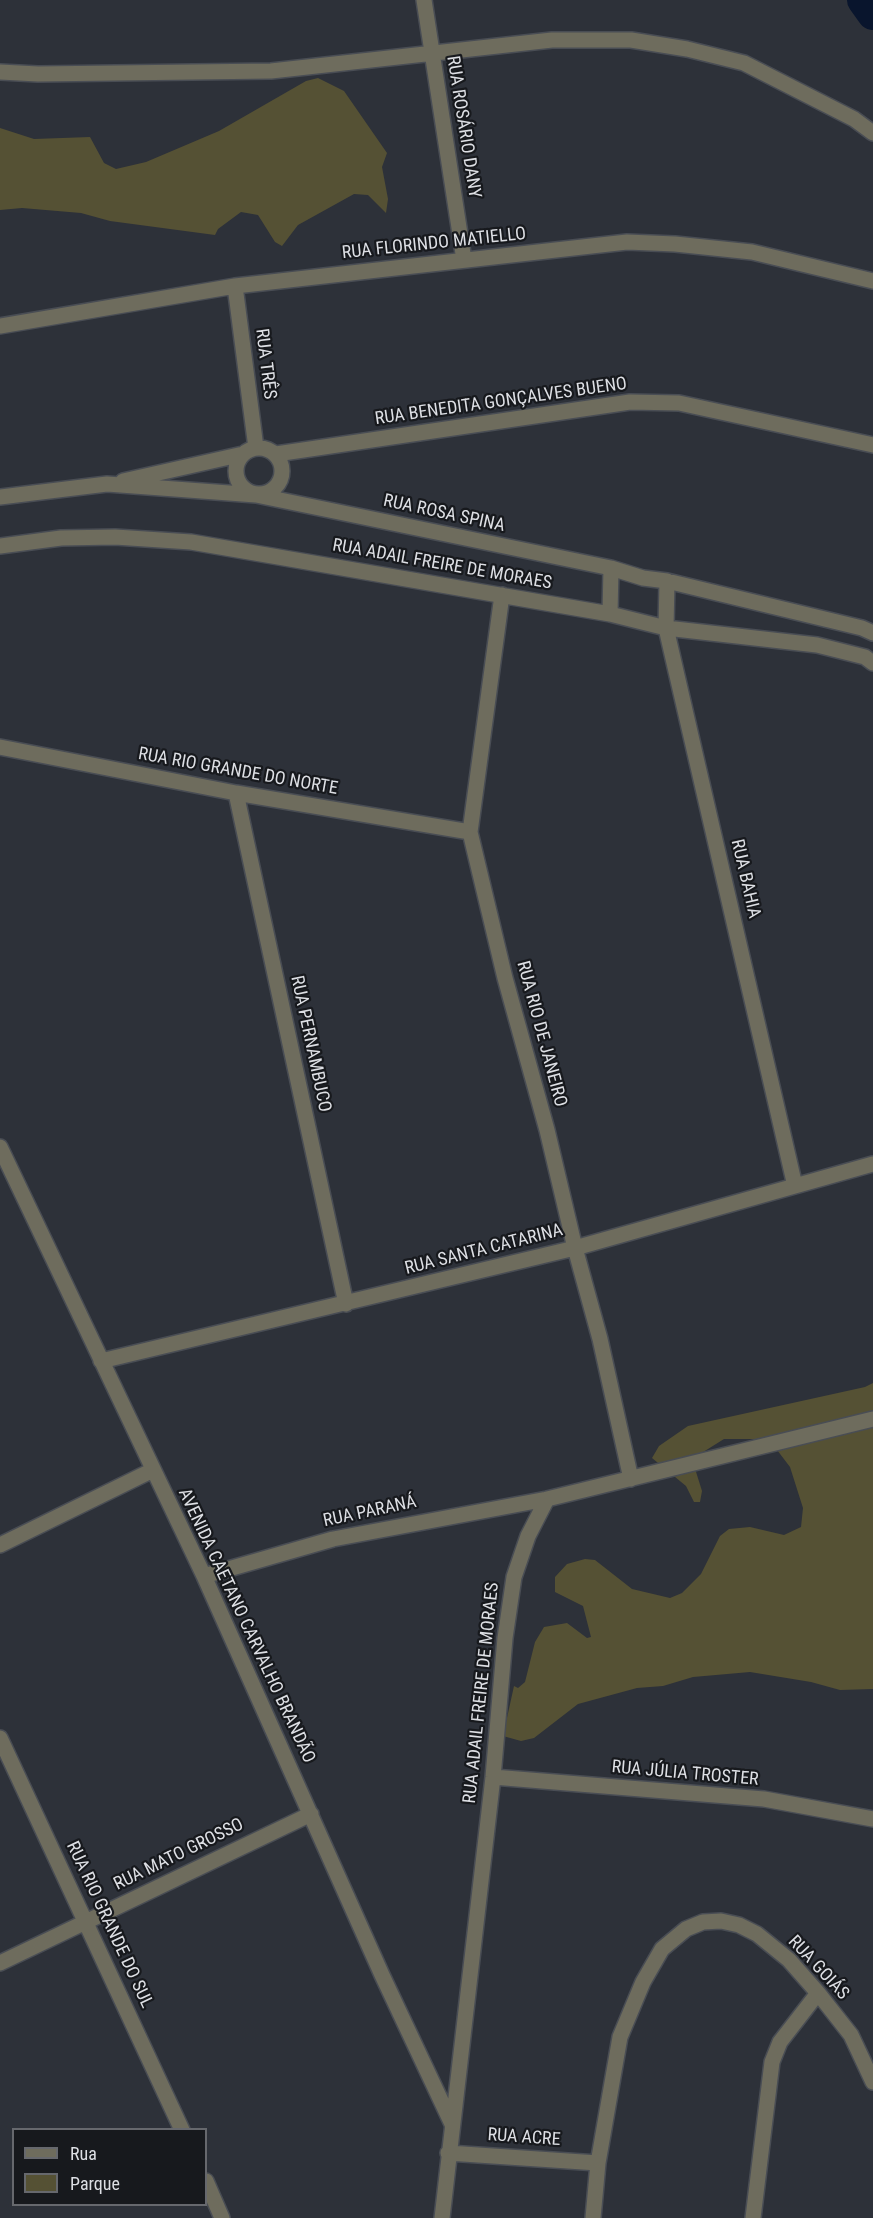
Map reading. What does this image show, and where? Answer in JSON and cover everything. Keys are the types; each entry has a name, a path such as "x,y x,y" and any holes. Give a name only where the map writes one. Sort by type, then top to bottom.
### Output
{"street":[{"name":"RUA ROSÁRIO DANY","path":"424,0 464,260"},
{"path":"0,72 38,74 271,71 552,40 631,40 687,49 744,63 854,119 873,133"},
{"name":"RUA FLORINDO MATIELLO","path":"0,327 235,286 627,242 675,244 752,252 873,281"},
{"name":"RUA TRÊS","path":"235,286 250,451"},
{"name":"RUA BENEDITA GONÇALVES BUENO","path":"276,454 630,402 679,403 873,445"},
{"path":"107,484 250,451 267,449 276,454 282,464 282,476 278,487 268,494 256,495 244,489 237,479 236,466 250,451"},
{"name":"RUA ROSA SPINA","path":"0,498 107,484 256,495 610,568 642,578 667,581 862,628 873,633"},
{"name":"RUA ADAIL FREIRE DE MORAES","path":"0,546 61,538 116,537 191,542 610,614 666,628 817,645 865,657 873,663"},
{"path":"610,568 610,614"},
{"name":"RUA BAHIA","path":"667,581 666,628 795,1186"},
{"name":"RUA RIO DE JANEIRO","path":"502,595 470,832 505,978 547,1130 574,1248 600,1339 631,1479"},
{"name":"RUA RIO GRANDE DO NORTE","path":"0,747 236,793 470,832"},
{"name":"RUA PERNAMBUCO","path":"236,793 346,1304"},
{"name":"AVENIDA CAETANO CARVALHO BRANDÃO","path":"0,1147 204,1576 382,1975 452,2124"},
{"name":"RUA SANTA CATARINA","path":"100,1361 574,1248 873,1164"},
{"path":"547,1498 873,1419"},
{"path":"0,1545 153,1470"},
{"name":"RUA ADAIL FREIRE DE MORAES","path":"442,2218 493,1777 505,1638 514,1577 528,1536 547,1498"},
{"name":"RUA PARANÁ","path":"204,1576 333,1539 547,1498"},
{"name":"RUA RIO GRANDE DO SUL","path":"0,1738 181,2128"},
{"name":"RUA JÚLIA TROSTER","path":"493,1777 764,1800 873,1819"},
{"name":"RUA MATO GROSSO","path":"0,1963 310,1814"},
{"name":"RUA GOIÁS","path":"598,2163 620,2037 643,1982 662,1949 677,1934 703,1922 721,1921 739,1925 757,1934 789,1960 851,2035 873,2082"},
{"path":"753,2218 772,2062 780,2042 818,1993"},
{"name":"RUA ACRE","path":"448,2153 598,2163"},
{"path":"593,2218 598,2163"},
{"path":"207,2183 222,2218"}],"green space":[{"path":"318,78 344,91 387,153 382,167 388,199 386,213 368,195 354,194 298,225 282,246 275,242 258,215 241,212 218,229 215,235 110,221 81,213 22,208 0,210 0,128 34,139 90,137 104,163 116,169 146,162 219,131 306,81"},
{"path":"873,1383 873,1689 840,1690 811,1682 750,1672 693,1677 663,1686 637,1688 578,1704 534,1738 521,1741 503,1736 514,1686 518,1688 525,1682 535,1642 544,1627 567,1623 587,1638 591,1637 583,1606 555,1592 555,1577 567,1564 585,1559 595,1560 632,1589 670,1598 682,1593 701,1574 720,1536 729,1529 750,1527 784,1535 801,1527 803,1508 790,1467 774,1446 764,1439 724,1439 692,1459 702,1491 700,1502 694,1502 686,1486 652,1458 659,1446 688,1426 865,1387"}],"waterway":[{"path":"863,0 873,14"}]}
